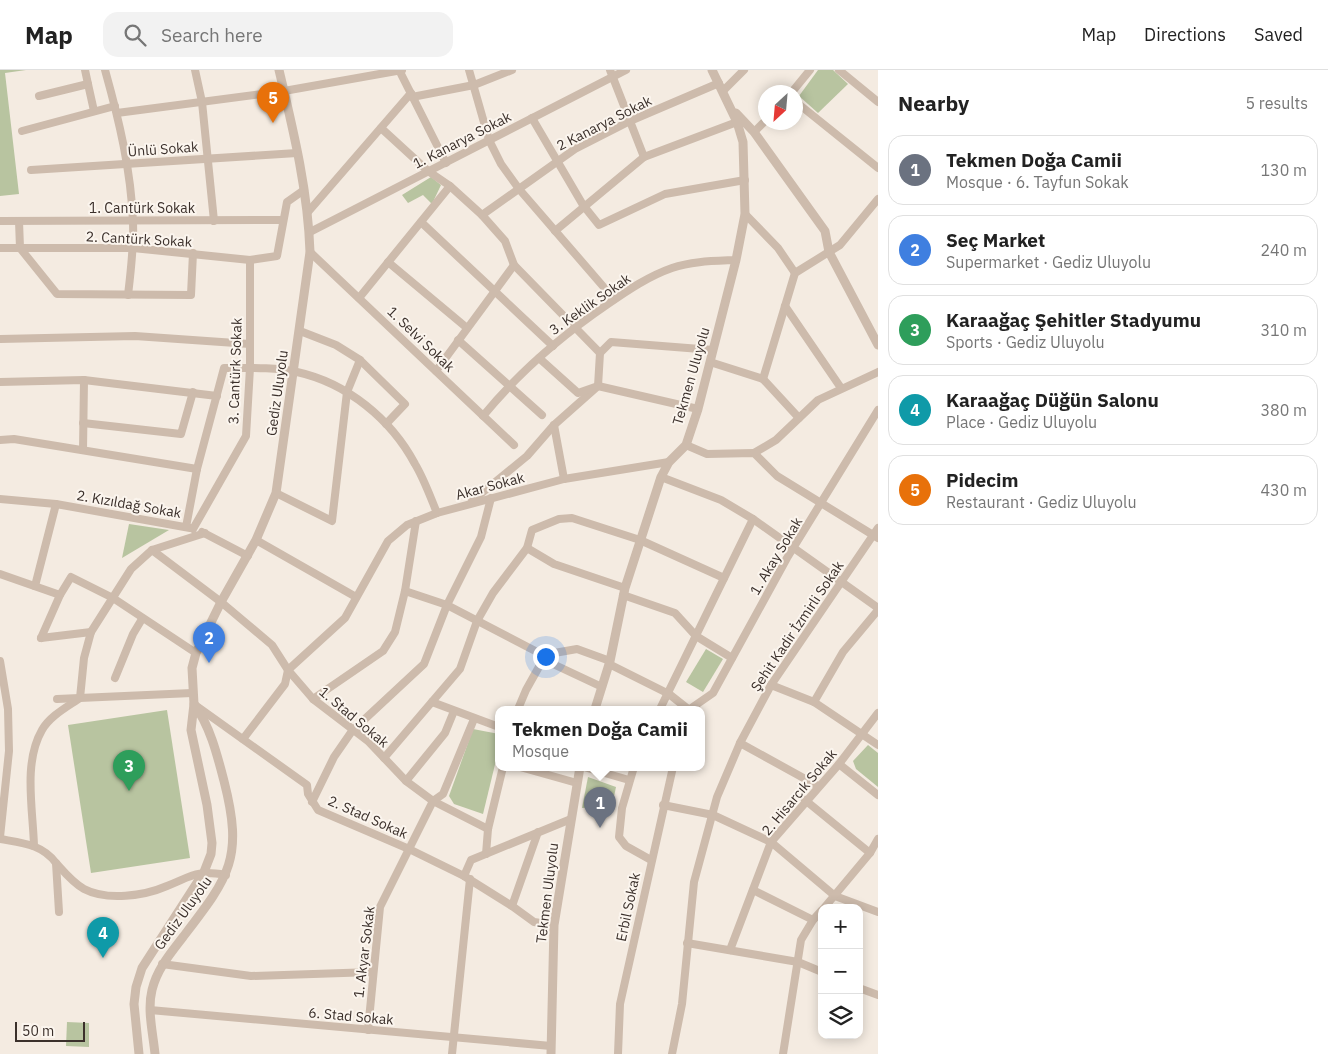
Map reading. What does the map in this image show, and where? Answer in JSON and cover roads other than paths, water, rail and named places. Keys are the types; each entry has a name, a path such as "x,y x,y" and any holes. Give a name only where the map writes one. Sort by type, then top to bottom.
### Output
{"street":[{"path":"85,70 94,111"},
{"path":"105,70 128,164 133,220 133,248 128,295"},
{"path":"195,70 202,102 214,221"},
{"name":"Gediz Uluyolu","path":"139,1054 134,1004 136,987 142,968 204,872 211,854 212,843 191,730 194,704 192,668 196,652 248,556 276,493 295,372 310,252 310,232 297,153 279,70"},
{"path":"346,70 348,80"},
{"path":"22,131 94,111 202,102 284,91 400,70 446,163"},
{"path":"469,70 489,140 500,164 519,190 614,299"},
{"path":"308,212 411,95 474,85 512,70"},
{"name":"1. Kanarya Sokak","path":"310,232 532,118 611,73 626,70"},
{"name":"Tekmen Uluyolu","path":"596,706 609,662 624,592 661,478 668,462 686,444 698,409 736,260 745,214 742,142 731,107 712,70"},
{"path":"721,87 744,70"},
{"path":"798,85 810,70"},
{"path":"843,71 877,99"},
{"path":"611,73 644,157"},
{"path":"39,96 88,84"},
{"name":"2 Kanarya Sokak","path":"482,215 575,149 630,121 721,87"},
{"path":"731,107 754,132 825,231 829,252 878,346"},
{"path":"803,108 878,168"},
{"path":"532,118 556,162 583,205 599,225 665,194 745,180"},
{"path":"555,231 583,205 644,157 737,122"},
{"path":"381,128 428,171 450,186 482,215 505,241 514,265 600,353"},
{"path":"754,132 758,128"},
{"name":"Ünlü Sokak","path":"31,170 297,153"},
{"path":"359,298 450,186"},
{"path":"283,220 287,202 304,190"},
{"path":"763,379 795,273 840,245 878,199"},
{"path":"745,214 778,248 795,273"},
{"name":"1. Cantürk Sokak","path":"0,221 283,220"},
{"name":"2. Cantürk Sokak","path":"0,248 133,248 250,260 277,256 283,220"},
{"path":"19,221 20,248 57,294 191,295 193,254"},
{"path":"420,222 553,346"},
{"name":"1. Selvi Sokak","path":"310,252 514,445"},
{"name":"3. Cantürk Sokak","path":"190,528 246,436 250,368 250,260"},
{"name":"3. Keklik Sokak","path":"483,416 509,385 539,358 574,327 614,299 671,268 691,263 736,260"},
{"path":"388,262 467,328"},
{"path":"436,371 514,265"},
{"path":"785,306 841,388"},
{"path":"300,331 336,345 360,360 405,404 386,424"},
{"path":"0,339 136,336 250,344"},
{"path":"458,340 542,415"},
{"path":"469,504 527,456 554,425 598,386 600,353 611,342 713,350"},
{"path":"539,358 578,393 598,386 698,409"},
{"path":"276,493 332,521 347,392 360,360"},
{"path":"710,362 763,379 799,418"},
{"path":"190,528 197,469 224,368 295,372 329,382 347,392 386,424 400,440 416,464 437,512"},
{"path":"686,444 707,454 754,453 776,440 818,400 878,372"},
{"path":"0,382 84,380 217,396"},
{"path":"82,450 84,380"},
{"path":"83,423 181,434 193,392"},
{"name":"1. Akay Sokak","path":"694,706 713,693 794,547 878,410"},
{"path":"554,425 564,479"},
{"path":"0,440 14,439 197,469"},
{"path":"754,453 777,476 877,534"},
{"name":"Akar Sokak","path":"288,670 345,618 388,541 416,520 437,512 564,479 668,462"},
{"path":"661,478 721,500 753,519 842,580 878,609 843,652 814,702"},
{"path":"312,802 334,757 352,731 424,664 447,605 481,537 491,498"},
{"name":"2. Kızıldağ Sokak","path":"0,499 56,504 190,528 206,533 248,556"},
{"path":"35,586 56,504"},
{"path":"384,758 460,670 478,621 493,593 527,548 532,530 558,519 572,518 640,540 724,578"},
{"path":"662,706 753,519"},
{"path":"313,699 383,651 394,632 405,591 416,520"},
{"path":"80,698 84,658 91,632 131,569 152,550 206,533"},
{"name":"Şehit Kadir İzmirli Sokak","path":"672,1054 682,1004 694,882 713,815 740,743 771,685 842,580 877,534"},
{"path":"256,540 356,597"},
{"path":"527,548 554,564 675,613 696,636 732,658"},
{"name":"1. Stad Sokak","path":"152,550 222,602 272,646 288,670 313,699 352,731 368,741 406,781 433,801 488,829"},
{"path":"0,574 60,595"},
{"path":"91,632 41,638 60,595 71,577 113,598 142,619 196,652"},
{"path":"405,591 447,605 543,655 577,648 609,662 669,694 685,706"},
{"path":"115,678 133,634 142,619"},
{"path":"0,661 8,709 9,751 0,838 34,846 46,852 83,888 96,894 110,895 151,891 204,872 226,875"},
{"path":"519,706 540,665 553,664 602,687"},
{"path":"243,739 285,684 288,670"},
{"path":"771,685 814,702 864,733 878,745"},
{"path":"57,699 192,693"},
{"path":"34,846 31,760 42,730 58,713 80,698"},
{"path":"432,702 474,720 495,726"},
{"name":"Gediz Uluyolu","path":"155,1054 150,1010 151,991 162,964 211,901 232,860 234,831 229,802 204,717 194,704"},
{"name":"2. Stad Sokak","path":"194,704 307,785 312,802 318,810 409,849 467,878 534,922 554,924"},
{"path":"406,781 445,732 454,712"},
{"name":"2. Hisarcık Sokak","path":"730,950 771,842 804,800 839,764 878,713"},
{"name":"1. Akyar Sokak","path":"368,1030 380,907 433,801 443,794 474,720"},
{"path":"740,743 818,786"},
{"path":"0,750 9,751"},
{"path":"839,764 878,795"},
{"path":"486,854 488,829 502,771"},
{"path":"534,771 577,783"},
{"name":"Tekmen Uluyolu","path":"551,1050 554,924 577,783 581,771"},
{"path":"596,771 629,780"},
{"path":"632,771 622,808 619,837 626,846 651,860"},
{"name":"Erbil Sokak","path":"618,1054 620,1004 672,771"},
{"path":"804,800 870,853"},
{"path":"663,806 713,815 771,842 835,896 878,912"},
{"path":"452,1054 467,878 471,860 571,818"},
{"path":"512,906 538,832"},
{"path":"828,904 870,853 878,840"},
{"path":"56,863 60,912"},
{"path":"753,890 813,920"},
{"path":"783,1054 801,940 818,914"},
{"path":"687,942 798,962 818,970"},
{"path":"162,964 251,976 374,972"},
{"path":"863,989 878,995"},
{"name":"6. Stad Sokak","path":"150,1010 454,1038 551,1050"}],"place":[{"name":"Pidecim","path":"273,123"},
{"name":"Seç Market","path":"209,663"},
{"name":"Karaağaç Şehitler Stadyumu","path":"129,791"},
{"name":"Tekmen Doğa Camii","path":"600,828"},
{"name":"Karaağaç Düğün Salonu","path":"103,958"}]}
